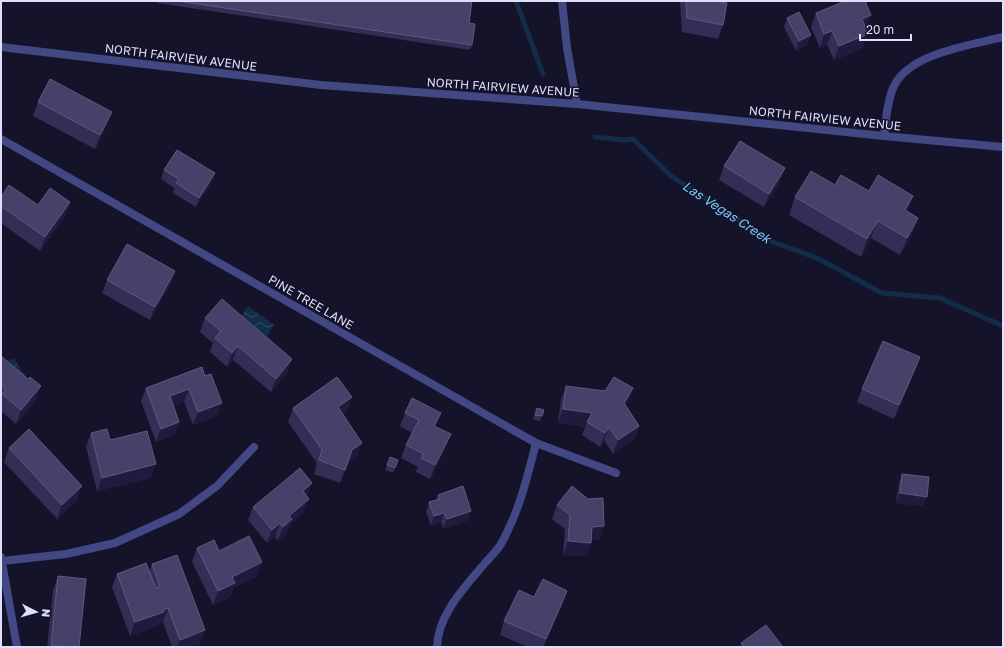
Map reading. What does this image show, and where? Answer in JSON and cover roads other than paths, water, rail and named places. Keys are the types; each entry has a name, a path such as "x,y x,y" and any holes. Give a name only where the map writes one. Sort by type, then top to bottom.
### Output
{"street":[{"path":"562,1 567,48 577,104"},
{"path":"884,136 888,102 894,85 904,72 917,64 951,49 1003,37"},
{"name":"NORTH FAIRVIEW AVENUE","path":"1,47 321,85 577,104 1003,147"},
{"name":"PINE TREE LANE","path":"1,139 536,443 616,473"},
{"path":"437,647 447,612 460,593 500,546 520,506 536,443"},
{"path":"17,647 1,559 66,554 115,544 179,514 218,486 254,447"}],"water":[{"path":"248,306 274,325 267,336 241,317"},
{"path":"14,358 30,385 5,363"}],"waterway":[{"name":"Las Vegas Creek","path":"516,1 543,74"},
{"name":"Las Vegas Creek","path":"595,137 624,140 633,139 671,176 773,242 817,258 882,293 940,298 1003,326"}]}
